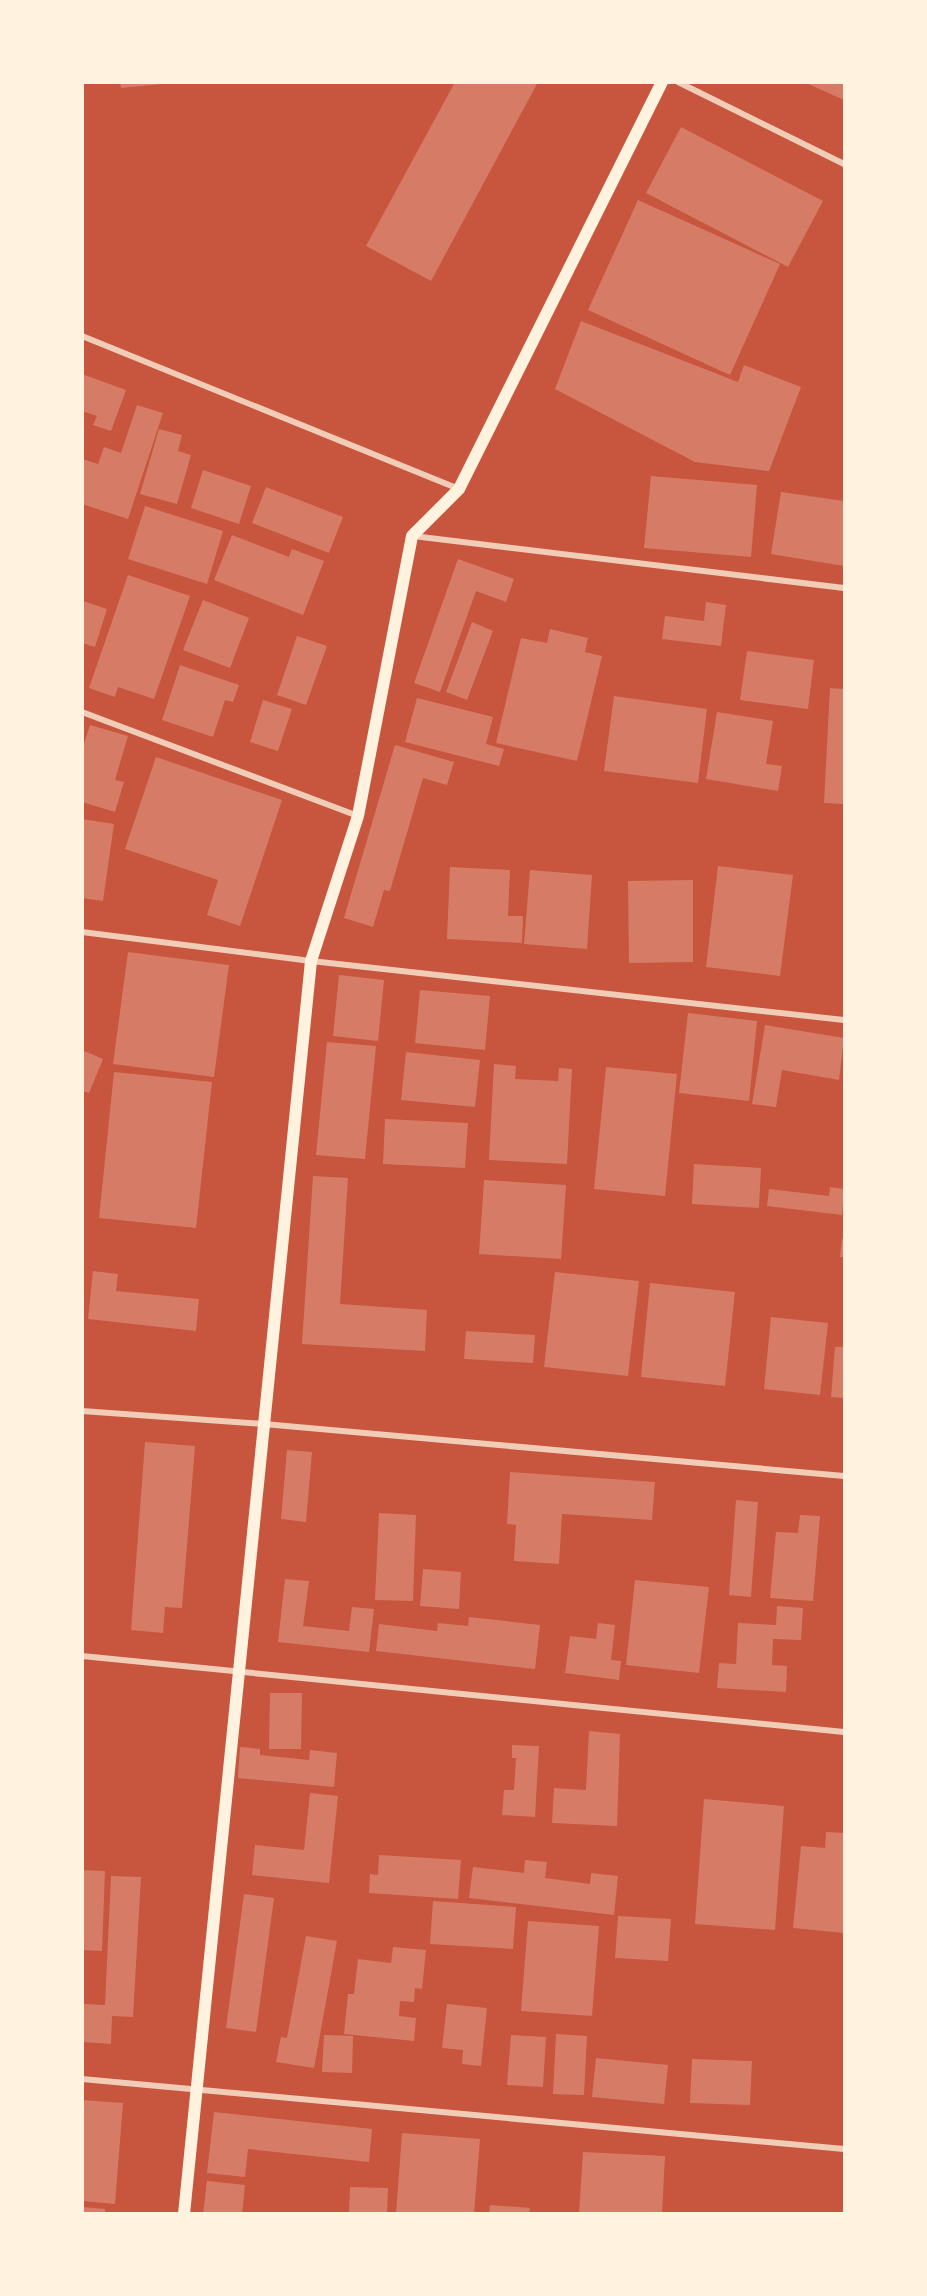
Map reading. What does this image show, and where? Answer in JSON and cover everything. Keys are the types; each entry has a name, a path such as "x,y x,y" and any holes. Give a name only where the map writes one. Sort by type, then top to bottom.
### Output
{"main road":[{"path":"184,2214 311,961 358,816 412,536 459,489 662,82"}],"street":[{"path":"678,82 844,164"},
{"path":"82,336 459,489"},
{"path":"412,536 844,588"},
{"path":"82,712 358,816"},
{"path":"82,932 311,961 844,1020"},
{"path":"82,1411 264,1424 844,1476"},
{"path":"82,1656 844,1732"},
{"path":"82,2079 844,2149"}],"building":[{"path":"120,82 162,82 162,84 121,88"},
{"path":"455,82 538,82 431,281 366,246"},
{"path":"804,82 844,82 844,100"},
{"path":"681,127 823,201 788,267 646,193"},
{"path":"638,200 780,264 730,375 588,310"},
{"path":"581,321 738,382 744,365 801,387 769,471 695,462 555,389"},
{"path":"82,374 126,390 111,431 93,425 97,416 82,411"},
{"path":"137,405 163,413 128,519 82,504 82,459 98,464 104,447 121,453"},
{"path":"159,429 182,435 178,451 191,455 177,504 140,494"},
{"path":"203,470 251,486 239,524 191,508"},
{"path":"651,476 757,485 751,557 644,548"},
{"path":"266,487 343,517 329,553 252,523"},
{"path":"781,492 844,501 844,566 771,554"},
{"path":"145,506 223,531 207,584 128,559"},
{"path":"232,535 289,557 292,549 324,561 303,615 214,580"},
{"path":"458,559 514,579 506,602 476,591 440,692 414,683"},
{"path":"128,575 190,596 154,699 118,687 115,697 89,688"},
{"path":"203,600 249,618 230,668 183,650"},
{"path":"83,601 107,609 95,647 82,643"},
{"path":"706,602 726,605 721,646 662,639 665,616 704,621"},
{"path":"472,622 493,631 467,700 446,692"},
{"path":"550,629 588,638 585,652 602,656 577,761 496,743 521,638 547,643"},
{"path":"297,636 327,646 306,705 277,695"},
{"path":"747,651 814,660 808,709 740,700"},
{"path":"180,665 239,685 233,702 225,700 213,737 162,720"},
{"path":"830,688 844,689 844,804 824,803"},
{"path":"614,696 707,709 698,783 604,771"},
{"path":"417,698 493,717 486,744 504,749 499,766 405,742"},
{"path":"263,700 292,709 278,751 250,742"},
{"path":"717,712 773,721 766,764 782,766 778,791 706,779"},
{"path":"90,725 128,736 115,780 124,782 115,812 82,802 82,750"},
{"path":"395,745 454,762 447,785 423,778 390,891 384,890 373,927 344,918"},
{"path":"156,757 282,800 240,926 207,915 218,880 125,849"},
{"path":"82,819 114,824 103,901 82,898"},
{"path":"718,866 793,875 780,976 706,967"},
{"path":"450,867 510,870 508,916 523,916 522,943 447,939"},
{"path":"530,870 592,875 587,949 524,944"},
{"path":"693,880 693,962 629,963 628,881"},
{"path":"128,952 229,965 214,1077 113,1064"},
{"path":"339,975 384,980 378,1041 333,1036"},
{"path":"420,990 490,996 485,1050 415,1043"},
{"path":"688,1013 757,1021 749,1101 679,1093"},
{"path":"765,1025 844,1038 839,1080 782,1070 776,1107 752,1104"},
{"path":"327,1042 376,1046 365,1159 316,1155"},
{"path":"82,1050 103,1059 89,1093 82,1091"},
{"path":"406,1052 480,1060 475,1107 401,1100"},
{"path":"494,1064 516,1066 515,1079 558,1081 559,1068 572,1069 567,1164 489,1160"},
{"path":"606,1067 677,1074 665,1196 594,1189"},
{"path":"114,1072 212,1082 196,1228 99,1218"},
{"path":"385,1119 468,1123 465,1168 383,1164"},
{"path":"694,1164 761,1168 759,1208 692,1204"},
{"path":"313,1176 348,1178 340,1304 427,1310 425,1351 302,1344"},
{"path":"484,1180 566,1185 561,1259 479,1254"},
{"path":"830,1187 844,1189 842,1215 767,1206 769,1189 829,1196"},
{"path":"842,1239 844,1239 844,1257 840,1257"},
{"path":"93,1271 118,1274 116,1291 199,1299 196,1331 88,1319"},
{"path":"555,1272 639,1281 628,1376 544,1367"},
{"path":"650,1283 735,1292 725,1386 641,1377"},
{"path":"771,1317 828,1323 820,1395 764,1389"},
{"path":"466,1331 535,1335 533,1363 464,1359"},
{"path":"835,1347 844,1347 844,1398 831,1397"},
{"path":"145,1442 195,1446 182,1608 165,1607 163,1633 131,1630"},
{"path":"287,1450 312,1452 306,1522 281,1519"},
{"path":"510,1472 655,1482 652,1520 562,1514 559,1564 514,1561 516,1525 507,1524"},
{"path":"736,1500 758,1502 751,1597 729,1595"},
{"path":"379,1513 416,1515 413,1601 375,1600"},
{"path":"800,1515 820,1516 813,1601 770,1598 776,1532 798,1533"},
{"path":"423,1569 461,1572 459,1609 420,1606"},
{"path":"285,1579 309,1581 303,1626 349,1631 352,1607 374,1609 369,1652 278,1642"},
{"path":"635,1580 709,1587 699,1673 626,1665"},
{"path":"777,1606 803,1608 801,1640 773,1639 772,1665 787,1666 786,1692 717,1688 719,1663 736,1664 738,1623 776,1625"},
{"path":"469,1617 540,1625 535,1669 376,1651 379,1624 437,1631 438,1623 468,1626"},
{"path":"598,1623 615,1625 611,1660 621,1661 619,1680 565,1673 570,1636 596,1639"},
{"path":"270,1693 302,1693 301,1749 269,1749"},
{"path":"589,1731 620,1734 617,1826 552,1823 554,1788 586,1790"},
{"path":"512,1745 539,1746 535,1817 502,1815 504,1790 514,1790 516,1758 512,1758"},
{"path":"240,1747 260,1749 260,1755 309,1760 310,1750 337,1753 334,1787 238,1778"},
{"path":"310,1793 338,1796 329,1883 252,1875 255,1845 304,1850"},
{"path":"704,1799 784,1806 775,1930 695,1924"},
{"path":"826,1832 844,1833 844,1933 793,1928 801,1846 825,1848"},
{"path":"379,1855 461,1860 458,1899 369,1893 370,1874 378,1875"},
{"path":"525,1860 547,1862 545,1878 590,1884 591,1873 618,1876 614,1915 469,1898 473,1867 524,1873"},
{"path":"82,1870 105,1871 102,1951 82,1950"},
{"path":"111,1876 141,1877 133,2017 112,2016 111,2044 82,2042 84,2004 105,2005"},
{"path":"244,1894 274,1898 256,2032 226,2028"},
{"path":"433,1901 516,1907 513,1949 430,1944"},
{"path":"618,1916 671,1919 668,1961 615,1958"},
{"path":"528,1921 599,1926 592,2016 521,2011"},
{"path":"306,1936 337,1941 314,2068 276,2062 281,2037 287,2038"},
{"path":"393,1947 426,1950 422,1989 415,1988 414,2002 400,2001 399,2016 416,2018 414,2041 344,2034 348,1994 354,1994 358,1959 391,1963"},
{"path":"447,2004 487,2008 481,2066 462,2064 463,2050 442,2048"},
{"path":"556,2034 587,2036 584,2095 553,2094"},
{"path":"324,2035 353,2036 352,2073 322,2072"},
{"path":"511,2035 546,2037 543,2087 507,2085"},
{"path":"596,2058 668,2065 664,2104 592,2097"},
{"path":"692,2059 752,2061 750,2105 690,2103"},
{"path":"82,2100 123,2103 115,2204 82,2201"},
{"path":"214,2112 372,2129 369,2162 248,2149 245,2177 207,2173"},
{"path":"402,2133 480,2139 474,2214 396,2214"},
{"path":"583,2152 665,2156 662,2214 579,2214"},
{"path":"207,2181 245,2185 242,2214 203,2214"},
{"path":"350,2187 388,2188 387,2214 349,2214"},
{"path":"490,2205 530,2208 529,2214 489,2214"},
{"path":"82,2207 105,2209 105,2214 82,2214"}]}
